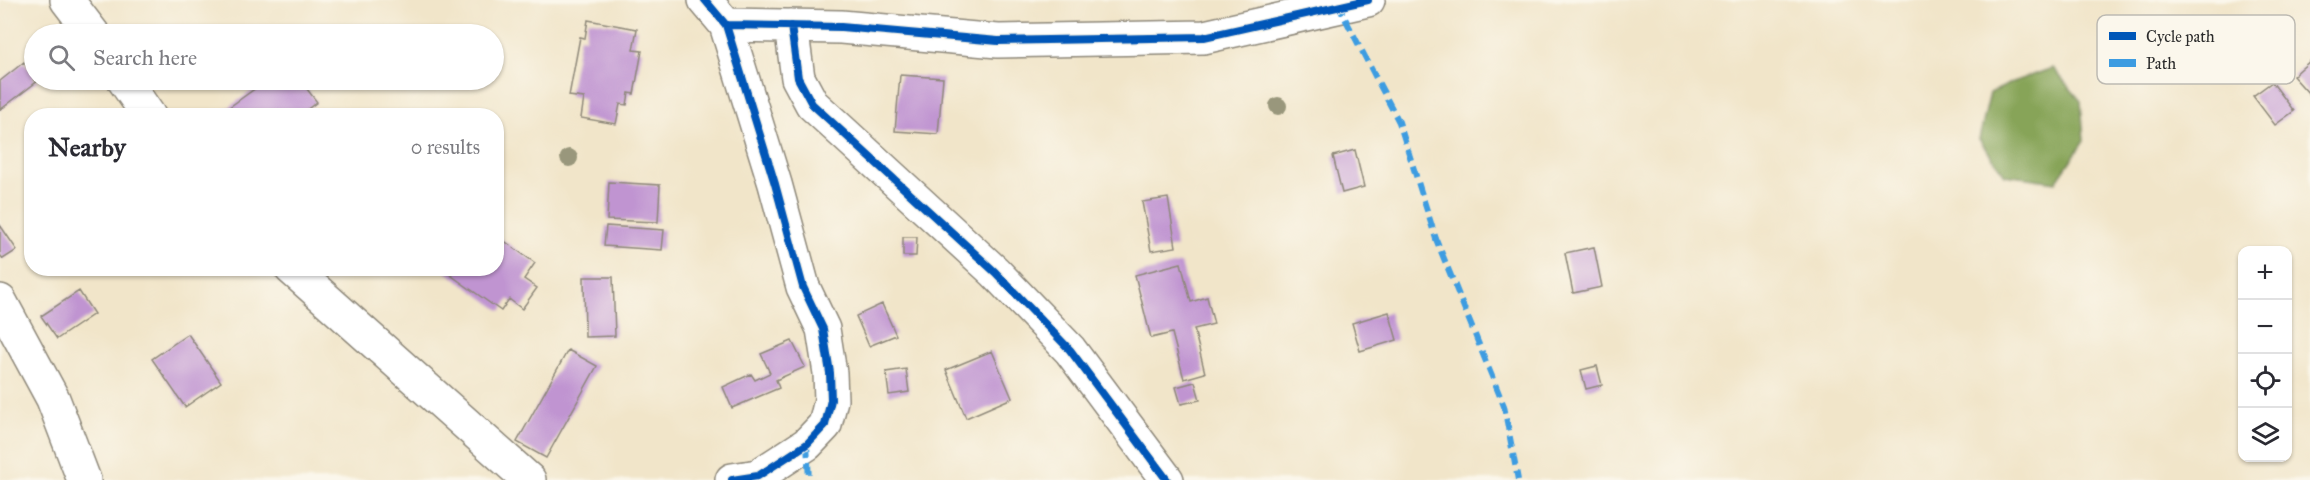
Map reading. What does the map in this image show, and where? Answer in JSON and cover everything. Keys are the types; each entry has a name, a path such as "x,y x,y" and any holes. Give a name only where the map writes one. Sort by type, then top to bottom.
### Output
{"street":[{"path":"67,0 85,24"},
{"path":"705,0 726,25 775,184 803,287 823,329 830,373 831,400 825,425 807,444 758,476 732,480"},
{"path":"726,25 841,27 998,41 1204,37 1368,0"},
{"path":"791,26 798,78 812,104 995,272 1070,350 1167,480"},
{"path":"131,90 143,108"},
{"path":"300,276 529,480"},
{"path":"0,301 53,399 84,480"}],"green space":[{"path":"2053,68 2081,101 2084,141 2056,182 2005,175 1979,139 1990,93"}],"building":[{"path":"588,20 637,29 633,50 642,51 634,94 629,93 627,105 620,104 616,124 581,118 584,98 569,96 580,37 585,38"},
{"path":"2310,61 2310,95 2295,78 2295,74"},
{"path":"24,62 24,90 26,90 0,110 0,81"},
{"path":"900,75 943,78 938,134 895,131"},
{"path":"2269,84 2274,84 2294,111 2275,125 2253,96"},
{"path":"253,90 308,90 317,102 309,108 228,108"},
{"path":"1355,150 1364,187 1342,193 1333,156"},
{"path":"609,182 660,185 658,222 607,220"},
{"path":"1168,198 1176,247 1151,251 1142,202"},
{"path":"0,225 17,250 3,259 0,255"},
{"path":"606,226 664,230 662,250 604,246"},
{"path":"903,237 917,237 916,256 903,256"},
{"path":"504,241 535,263 524,279 537,288 522,309 509,299 501,311 452,276 504,276"},
{"path":"1594,247 1602,287 1573,293 1565,253"},
{"path":"1181,263 1191,302 1207,297 1214,324 1194,329 1205,373 1184,379 1172,333 1151,338 1135,275"},
{"path":"584,277 613,277 615,336 585,337"},
{"path":"79,291 94,314 57,339 41,316"},
{"path":"882,304 896,335 869,346 856,316"},
{"path":"1389,312 1397,340 1360,351 1352,323"},
{"path":"188,334 221,382 185,407 152,359"},
{"path":"792,341 805,367 776,380 779,388 732,408 723,387 751,374 755,380 770,373 761,354"},
{"path":"568,350 597,366 546,458 517,442"},
{"path":"992,351 1012,398 966,418 946,370"},
{"path":"1597,366 1602,385 1586,389 1581,370"},
{"path":"906,369 909,392 889,395 886,372"},
{"path":"1195,382 1200,400 1181,404 1176,387"}],"marked path":[{"path":"1337,3 1399,122 1436,239 1504,406 1518,480"},
{"path":"807,444 809,480"}],"cycle path":[{"path":"705,0 726,25 775,184 803,287 823,329 830,373 831,400 825,425 807,444 758,476 732,480"},
{"path":"726,25 841,27 998,41 1204,37 1368,0"},
{"path":"791,26 798,78 812,104 995,272 1070,350 1167,480"}]}
